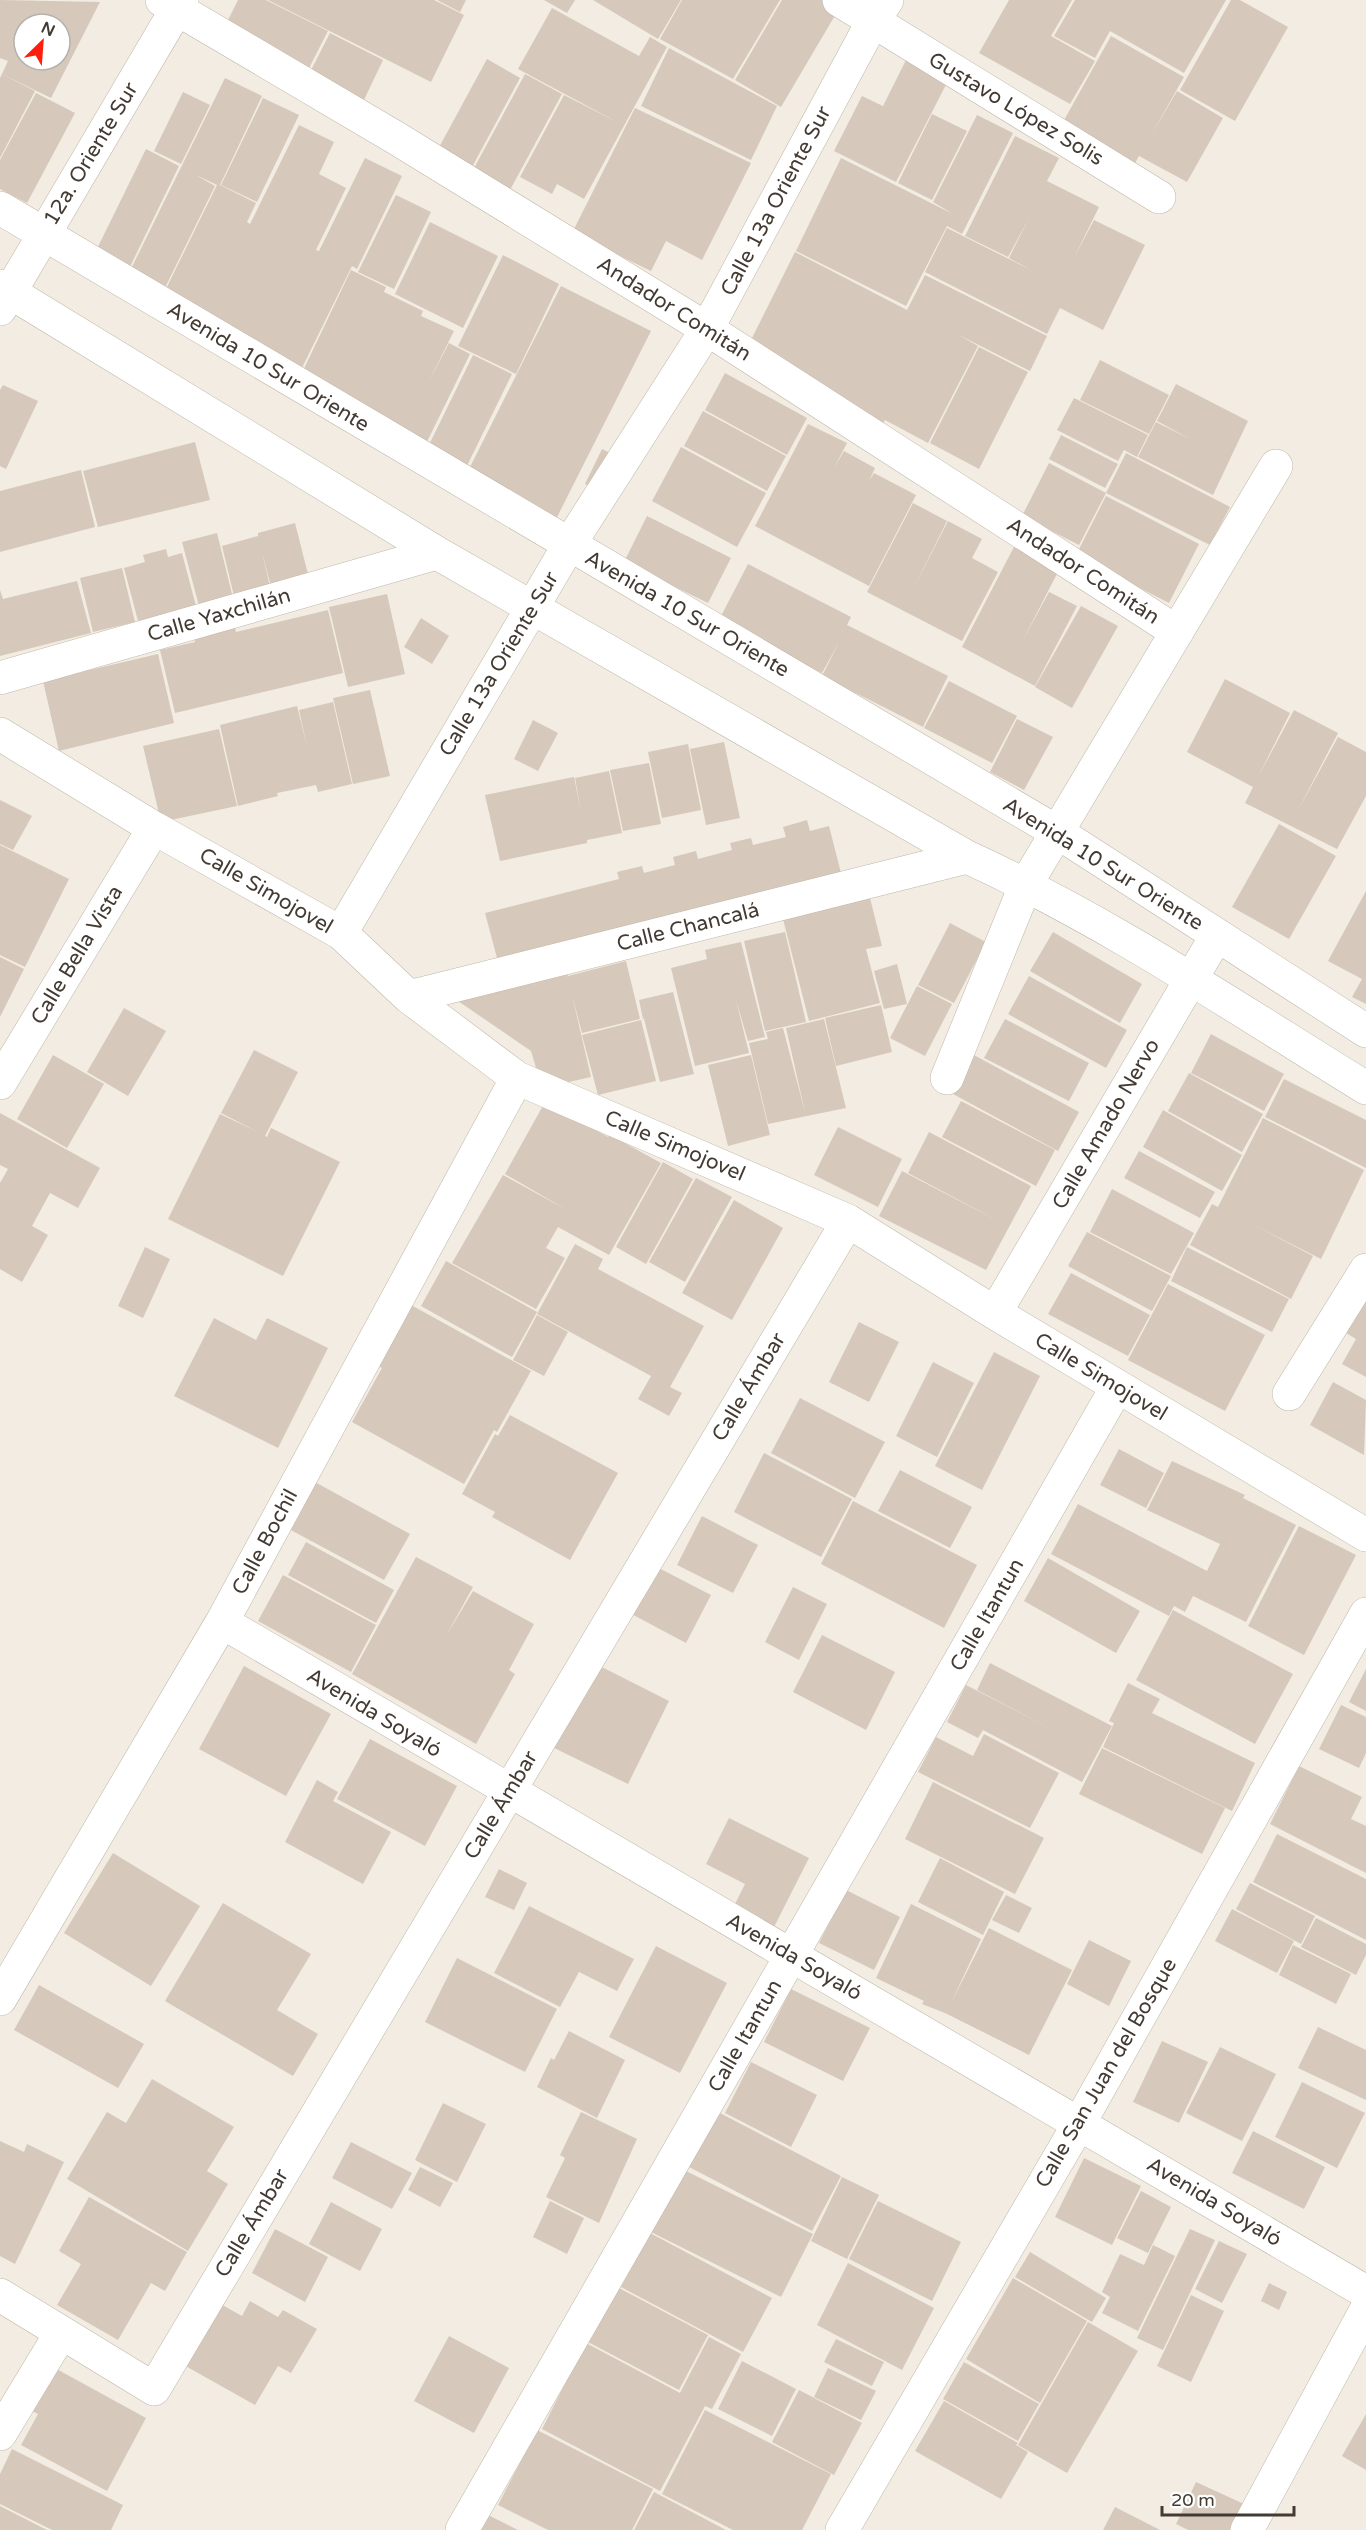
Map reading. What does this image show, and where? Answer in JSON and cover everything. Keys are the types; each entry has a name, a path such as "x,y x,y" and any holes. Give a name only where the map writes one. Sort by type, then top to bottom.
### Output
{"street":[{"name":"Gustavo López Solis","path":"839,0 880,11 1159,196"},
{"name":"12a. Oriente Sur","path":"3,296 43,234 174,3"},
{"name":"Andador Comitán","path":"174,3 707,329 1177,632"},
{"name":"Calle 13a Oriente Sur","path":"340,933 569,545 707,329 880,11"},
{"name":"Avenida 10 Sur Oriente","path":"0,208 1057,832 1366,1031"},
{"path":"3,296 437,553 967,857 1026,884 1190,980 1366,1088"},
{"path":"946,1078 1026,884 1276,466"},
{"name":"Calle Yaxchilán","path":"0,678 437,553"},
{"name":"Calle Simojovel","path":"0,734 154,828 340,933 409,997 517,1078 848,1221 994,1313 1366,1535"},
{"name":"Calle Bella Vista","path":"0,1083 154,828"},
{"name":"Calle Chancalá","path":"409,997 967,857"},
{"name":"Calle Amado Nervo","path":"994,1313 1217,935"},
{"name":"Calle Bochil","path":"0,1999 222,1622 517,1078"},
{"name":"Calle Ámbar","path":"61,2333 154,2389 848,1221"},
{"path":"1289,1394 1366,1270"},
{"name":"Calle Itantun","path":"462,2530 1118,1387"},
{"name":"Calle San Juan del Bosque","path":"842,2530 1080,2122 1366,1614"},
{"name":"Avenida Soyaló","path":"222,1622 508,1792 1080,2122 1366,2292"},
{"path":"0,2295 61,2333 0,2434"},
{"path":"1247,2530 1366,2310"}],"building":[{"path":"0,0 100,2 72,57 72,12 12,12 12,72 64,72 51,98 2,74 8,61 0,58"},
{"path":"238,0 266,0 328,31 306,74 222,32"},
{"path":"268,0 434,0 464,15 431,82"},
{"path":"437,0 466,0 460,12"},
{"path":"544,0 575,0 567,13"},
{"path":"593,0 681,0 658,39"},
{"path":"682,0 780,0 733,79 660,39"},
{"path":"782,0 828,0 840,7 781,107 735,80"},
{"path":"1009,0 1072,0 1051,36 1095,61 1070,104 979,53"},
{"path":"1075,0 1226,0 1184,73 1110,31 1095,58 1054,36"},
{"path":"1231,0 1240,0 1288,27 1235,121 1180,90"},
{"path":"552,8 639,56 650,37 667,47 584,199 557,184 552,194 520,177 564,95 619,123 518,69"},
{"path":"330,33 383,60 363,102 309,74"},
{"path":"1111,36 1184,77 1150,137 1177,91 1223,118 1187,182 1139,156 1130,172 1058,131"},
{"path":"669,48 777,106 751,160 641,106"},
{"path":"910,52 952,73 896,182 834,151 862,96 883,106"},
{"path":"487,59 520,78 471,169 437,151"},
{"path":"2,74 35,91 0,158 0,78"},
{"path":"525,74 562,94 510,190 473,170"},
{"path":"225,78 262,96 220,185 256,203 247,222 250,224 299,125 334,142 319,174 346,188 316,250 319,251 365,158 402,176 357,269 352,266 298,376 161,299 217,185 196,175 215,186 161,296 126,279"},
{"path":"183,92 210,105 181,164 154,151"},
{"path":"36,93 75,113 27,203 0,189 0,160"},
{"path":"263,98 299,115 257,202 221,185"},
{"path":"635,108 751,163 702,260 666,241 651,271 572,233"},
{"path":"932,114 967,131 932,200 898,183"},
{"path":"977,115 1013,133 962,234 947,226 906,306 796,251 841,158 953,214 933,202"},
{"path":"1015,136 1059,158 1047,181 1099,207 1074,258 1094,220 1145,245 1103,330 1060,308 1047,334 925,272 947,228 1031,270 1009,258 1029,218 1008,257 965,236"},
{"path":"146,149 179,166 125,277 91,261"},
{"path":"396,195 431,212 394,289 358,272"},
{"path":"430,222 498,256 463,328 395,294"},
{"path":"795,252 907,310 925,275 1047,336 1030,371 957,334 978,346 928,443 885,420 883,423 850,406 747,348"},
{"path":"503,255 559,284 516,374 458,346"},
{"path":"351,270 386,287 384,292 423,311 421,316 454,331 428,383 449,343 470,354 422,452 300,377"},
{"path":"561,286 651,331 552,527 466,475"},
{"path":"979,347 1028,372 979,469 930,443"},
{"path":"473,355 512,374 463,474 424,455"},
{"path":"1100,360 1169,395 1149,434 1080,400"},
{"path":"725,373 807,418 787,455 705,410"},
{"path":"1176,384 1248,421 1213,495 1138,457 1156,422 1190,439 1157,421"},
{"path":"3,385 38,401 6,469 0,466 0,390"},
{"path":"1074,398 1148,435 1137,457 1124,450 1118,461 1057,430"},
{"path":"703,411 786,456 767,491 684,446"},
{"path":"808,424 847,443 834,468 844,451 875,468 869,481 874,473 916,495 869,586 755,526"},
{"path":"1061,435 1118,464 1105,488 1049,459"},
{"path":"195,442 210,500 98,527 83,471"},
{"path":"681,447 766,493 737,547 652,501"},
{"path":"602,449 618,457 600,492 585,484"},
{"path":"1126,453 1230,507 1210,545 1106,493"},
{"path":"1049,463 1106,493 1079,545 1022,516"},
{"path":"81,470 95,527 0,552 0,491"},
{"path":"1106,496 1199,544 1169,603 1076,555"},
{"path":"913,503 947,521 912,591 948,521 982,539 972,558 998,572 962,641 867,592"},
{"path":"647,516 731,558 708,603 624,562"},
{"path":"295,523 309,578 271,587 262,552 270,587 234,596 222,546"},
{"path":"217,533 233,598 199,606 182,542"},
{"path":"1016,543 1061,566 1022,642 1049,592 1077,606 1035,686 962,647"},
{"path":"166,549 168,557 182,553 196,606 138,621 124,568 145,562 143,555"},
{"path":"748,564 851,617 847,625 948,676 923,727 822,676 839,642 822,673 719,620"},
{"path":"122,568 135,622 93,632 80,578"},
{"path":"77,581 91,633 0,656 0,590 3,599"},
{"path":"387,594 405,674 348,687 329,607"},
{"path":"1081,606 1118,626 1072,708 1035,687"},
{"path":"328,610 343,673 175,713 160,650 195,642 193,633 234,623 236,632"},
{"path":"421,618 449,636 432,664 404,647"},
{"path":"158,654 174,723 59,751 43,681"},
{"path":"1225,679 1290,713 1258,777 1294,710 1338,733 1297,812 1338,737 1366,752 1366,796 1337,849 1245,803 1253,787 1187,752"},
{"path":"949,681 1017,716 992,763 924,728"},
{"path":"370,690 390,776 353,784 333,698"},
{"path":"333,702 352,784 318,792 316,785 277,793 278,796 238,806 220,725 297,706 307,746 299,710"},
{"path":"1017,719 1053,737 1024,790 990,772"},
{"path":"533,720 558,733 538,771 514,759"},
{"path":"219,729 237,806 161,822 143,746"},
{"path":"724,742 740,818 706,825 690,749"},
{"path":"688,744 701,810 662,818 648,752"},
{"path":"649,763 661,824 623,831 610,770"},
{"path":"609,771 622,833 587,840 587,843 500,861 485,795 574,777 581,812 575,778"},
{"path":"0,800 32,816 13,850 0,844"},
{"path":"807,820 810,831 829,826 843,881 500,969 485,913 619,879 617,872 642,866 644,873 675,865 673,857 696,851 698,859 732,850 730,843 751,838 753,845 786,837 783,827"},
{"path":"1279,824 1336,856 1289,939 1232,907"},
{"path":"0,845 69,879 25,967 0,955"},
{"path":"1366,891 1366,1004 1352,997 1362,979 1328,961"},
{"path":"869,894 882,946 866,949 880,1003 809,1021 782,915"},
{"path":"950,923 986,942 954,1003 918,985"},
{"path":"785,932 806,1022 765,1031 744,941"},
{"path":"1053,932 1142,984 1120,1023 1030,971"},
{"path":"741,942 765,1037 748,1041 736,1000 749,1053 695,1066 671,968 707,959 705,950"},
{"path":"0,957 24,969 0,1017"},
{"path":"626,961 640,1019 582,1033 572,995 591,1077 542,1088 531,1051 458,1001 566,966 568,976"},
{"path":"897,964 907,1004 884,1009 874,971"},
{"path":"1029,976 1127,1030 1106,1068 1008,1014"},
{"path":"917,986 952,1004 925,1056 890,1038"},
{"path":"673,992 694,1074 660,1082 644,1019 646,1018 643,1019 639,1000"},
{"path":"881,1005 892,1052 836,1066 825,1018"},
{"path":"124,1008 166,1031 128,1096 87,1072"},
{"path":"824,1019 846,1108 768,1124 749,1043 768,1039 766,1032 783,1028 805,1112 786,1028"},
{"path":"1005,1019 1089,1063 1069,1101 984,1058"},
{"path":"641,1020 656,1081 598,1095 582,1035"},
{"path":"1211,1034 1284,1074 1264,1111 1191,1073"},
{"path":"254,1050 298,1072 265,1136 267,1137 271,1128 340,1162 283,1276 168,1219 220,1114 260,1133 221,1113"},
{"path":"53,1055 104,1084 67,1148 17,1119"},
{"path":"751,1055 770,1135 728,1146 708,1065"},
{"path":"974,1055 1079,1112 1058,1151 953,1094"},
{"path":"1189,1073 1263,1114 1242,1152 1168,1111"},
{"path":"1284,1079 1366,1120 1366,1168 1265,1117"},
{"path":"961,1101 1055,1150 1036,1186 942,1137"},
{"path":"545,1102 661,1163 609,1255 558,1227 546,1248 565,1258 536,1309 452,1263 503,1175 567,1210 505,1174"},
{"path":"1163,1110 1242,1155 1222,1191 1143,1147"},
{"path":"0,1113 100,1168 78,1208 50,1193 32,1226 48,1235 22,1282 0,1269 0,1183 8,1169 0,1165"},
{"path":"1263,1118 1364,1170 1321,1259 1252,1224 1313,1256 1291,1299 1190,1245 1212,1204 1218,1207"},
{"path":"838,1127 902,1159 878,1207 814,1175"},
{"path":"929,1132 1031,1186 986,1270 879,1216 902,1171 1002,1223 908,1173"},
{"path":"1139,1151 1215,1192 1200,1218 1124,1178"},
{"path":"663,1162 693,1179 646,1264 616,1247"},
{"path":"696,1178 732,1197 685,1282 649,1262"},
{"path":"1112,1189 1194,1233 1171,1274 1090,1232"},
{"path":"734,1200 783,1228 732,1320 682,1293"},
{"path":"1087,1232 1171,1276 1152,1311 1068,1266"},
{"path":"575,1244 603,1259 598,1269 704,1326 670,1387 682,1393 669,1416 638,1399 651,1376 537,1314"},
{"path":"145,1247 170,1259 143,1318 118,1306"},
{"path":"1187,1247 1289,1299 1272,1332 1171,1281"},
{"path":"446,1261 537,1312 512,1357 421,1306"},
{"path":"1071,1273 1150,1315 1128,1356 1048,1314"},
{"path":"1168,1284 1265,1335 1225,1411 1128,1360"},
{"path":"1366,1296 1366,1377 1342,1364 1356,1339 1346,1333"},
{"path":"411,1305 531,1371 497,1432 494,1430 464,1484 352,1422 382,1368 378,1366"},
{"path":"537,1315 568,1332 544,1376 513,1360"},
{"path":"214,1318 256,1340 267,1318 328,1348 278,1448 174,1396"},
{"path":"859,1322 899,1342 869,1402 829,1382"},
{"path":"994,1352 1040,1376 982,1490 935,1466"},
{"path":"933,1362 974,1383 937,1457 896,1436"},
{"path":"1333,1382 1366,1400 1364,1455 1310,1425"},
{"path":"800,1398 885,1442 855,1498 771,1453"},
{"path":"510,1415 618,1473 570,1560 492,1517 495,1512 462,1494 495,1434 498,1436"},
{"path":"1119,1449 1164,1473 1146,1508 1100,1485"},
{"path":"764,1453 852,1499 821,1557 734,1512"},
{"path":"1172,1461 1245,1495 1243,1498 1296,1525 1246,1622 1193,1596 1185,1612 1174,1606 1169,1616 1051,1554 1078,1504 1207,1571 1220,1544 1147,1510"},
{"path":"900,1470 972,1507 950,1548 878,1511"},
{"path":"313,1481 410,1534 384,1580 287,1528"},
{"path":"853,1501 977,1565 944,1628 821,1564"},
{"path":"702,1516 758,1545 733,1593 677,1565"},
{"path":"1299,1526 1356,1555 1304,1655 1248,1626"},
{"path":"306,1542 394,1590 376,1623 288,1575"},
{"path":"416,1557 473,1587 446,1636 473,1591 534,1624 509,1670 515,1674 476,1744 352,1674"},
{"path":"1048,1558 1140,1611 1116,1653 1024,1601"},
{"path":"649,1563 711,1595 686,1643 624,1610"},
{"path":"283,1575 376,1625 351,1672 258,1621"},
{"path":"793,1587 827,1604 799,1660 765,1642"},
{"path":"1173,1610 1293,1674 1255,1744 1136,1680"},
{"path":"822,1635 895,1672 866,1730 793,1692"},
{"path":"592,1662 669,1701 628,1784 550,1746"},
{"path":"990,1663 1112,1726 1082,1782 983,1730 978,1738 947,1722 966,1685 1059,1733 977,1690"},
{"path":"244,1666 331,1714 286,1796 199,1749"},
{"path":"1366,1669 1366,1711 1349,1702"},
{"path":"1128,1683 1160,1699 1152,1713 1255,1763 1232,1811 1103,1747 1114,1723 1109,1721"},
{"path":"1341,1705 1366,1717 1366,1753 1359,1768 1319,1749"},
{"path":"984,1734 1059,1773 1030,1828 918,1772 936,1737 973,1756"},
{"path":"370,1739 457,1786 425,1846 337,1799"},
{"path":"1102,1748 1225,1808 1202,1854 1079,1794"},
{"path":"1299,1766 1362,1797 1351,1819 1366,1826 1366,1873 1270,1824"},
{"path":"317,1780 338,1792 333,1801 391,1832 363,1884 285,1842"},
{"path":"933,1782 1044,1838 1015,1894 905,1839"},
{"path":"729,1818 809,1858 774,1927 734,1906 745,1884 706,1864"},
{"path":"1277,1834 1366,1879 1366,1940 1253,1882"},
{"path":"113,1853 200,1906 151,1986 64,1933"},
{"path":"940,1858 1004,1892 983,1935 918,1902"},
{"path":"499,1869 527,1883 514,1910 485,1897"},
{"path":"1250,1883 1315,1916 1301,1944 1236,1909"},
{"path":"846,1890 900,1917 874,1970 819,1943"},
{"path":"1006,1895 1032,1908 1019,1933 992,1920"},
{"path":"223,1903 311,1954 277,2010 318,2034 293,2076 165,2001"},
{"path":"911,1904 981,1939 951,2003 989,1928 1072,1970 1029,2055 922,2004 924,2001 876,1978"},
{"path":"529,1906 634,1959 617,1991 579,1972 560,2007 494,1973"},
{"path":"1232,1909 1294,1941 1277,1973 1215,1941"},
{"path":"1316,1918 1366,1944 1366,1955 1356,1975 1301,1947"},
{"path":"1089,1940 1131,1961 1109,2006 1067,1984"},
{"path":"1293,1945 1351,1974 1336,2004 1279,1975"},
{"path":"656,1946 727,1983 680,2073 609,2037"},
{"path":"457,1958 557,2009 525,2072 425,2022"},
{"path":"39,1985 144,2044 118,2088 14,2030"},
{"path":"791,1989 870,2028 843,2081 764,2042"},
{"path":"1318,2027 1366,2050 1366,2100 1298,2068"},
{"path":"569,2031 625,2060 597,2118 537,2087 551,2058 554,2060"},
{"path":"1162,2041 1208,2062 1179,2123 1133,2102"},
{"path":"1220,2047 1276,2074 1242,2141 1186,2113"},
{"path":"751,2062 817,2095 791,2147 725,2113"},
{"path":"152,2079 234,2127 207,2171 228,2184 188,2251 67,2179 107,2112 126,2123"},
{"path":"1302,2082 1365,2113 1337,2168 1275,2137"},
{"path":"443,2103 486,2124 457,2182 415,2160"},
{"path":"581,2112 637,2139 599,2223 546,2197 565,2158 560,2155"},
{"path":"718,2112 841,2176 812,2231 689,2167"},
{"path":"1253,2131 1325,2167 1304,2209 1232,2173"},
{"path":"0,2141 24,2152 27,2144 64,2162 15,2264 0,2256"},
{"path":"351,2142 412,2173 392,2209 332,2178"},
{"path":"1084,2158 1141,2186 1112,2245 1055,2217"},
{"path":"420,2167 453,2183 440,2207 408,2190"},
{"path":"680,2168 813,2234 781,2297 649,2231"},
{"path":"842,2177 879,2195 847,2259 811,2241"},
{"path":"1141,2191 1171,2207 1148,2253 1117,2238"},
{"path":"89,2197 187,2252 165,2291 151,2283 118,2340 57,2305 81,2264 59,2251"},
{"path":"550,2201 584,2218 567,2254 533,2237"},
{"path":"878,2201 961,2242 932,2301 849,2259"},
{"path":"331,2202 382,2229 360,2271 309,2244"},
{"path":"275,2229 328,2257 305,2302 252,2273"},
{"path":"1190,2229 1215,2240 1163,2350 1137,2338"},
{"path":"650,2233 772,2298 743,2352 621,2287"},
{"path":"1219,2241 1247,2254 1222,2303 1195,2289"},
{"path":"1153,2245 1175,2256 1138,2331 1102,2313 1110,2297 1102,2292 1120,2254 1144,2265"},
{"path":"1030,2252 1106,2298 1092,2322 1015,2277"},
{"path":"848,2263 934,2308 902,2370 817,2325"},
{"path":"1013,2278 1087,2321 1040,2403 966,2359"},
{"path":"1269,2283 1287,2292 1279,2310 1261,2301"},
{"path":"617,2287 708,2335 679,2390 588,2342"},
{"path":"1191,2295 1224,2311 1191,2382 1157,2366"},
{"path":"250,2301 278,2317 283,2310 317,2329 291,2373 278,2366 255,2405 182,2364 217,2302 242,2316"},
{"path":"1088,2322 1138,2351 1067,2473 1018,2445"},
{"path":"449,2336 509,2368 474,2433 414,2401"},
{"path":"709,2337 741,2354 712,2409 705,2406 660,2491 542,2429 586,2343 680,2393"},
{"path":"836,2339 884,2362 872,2386 824,2362"},
{"path":"742,2361 796,2389 772,2436 718,2409"},
{"path":"964,2362 1039,2404 1018,2441 943,2399"},
{"path":"53,2367 146,2418 107,2491 21,2445 38,2414 30,2410"},
{"path":"828,2368 876,2391 861,2420 814,2397"},
{"path":"799,2390 862,2423 834,2475 772,2442"},
{"path":"944,2401 1018,2443 1016,2445 1028,2452 1001,2499 915,2451"},
{"path":"705,2410 831,2474 802,2530 733,2530 662,2494"},
{"path":"1366,2414 1366,2470 1342,2456"},
{"path":"537,2430 653,2489 632,2530 548,2530 498,2505"},
{"path":"12,2449 123,2505 111,2530 52,2530 0,2504 0,2474"},
{"path":"1196,2482 1244,2504 1231,2530 1188,2530 1176,2524"},
{"path":"654,2492 726,2530 634,2530"},
{"path":"0,2506 47,2530 0,2530"},
{"path":"1115,2507 1160,2530 1103,2530"},
{"path":"480,2511 518,2530 470,2530"}]}
